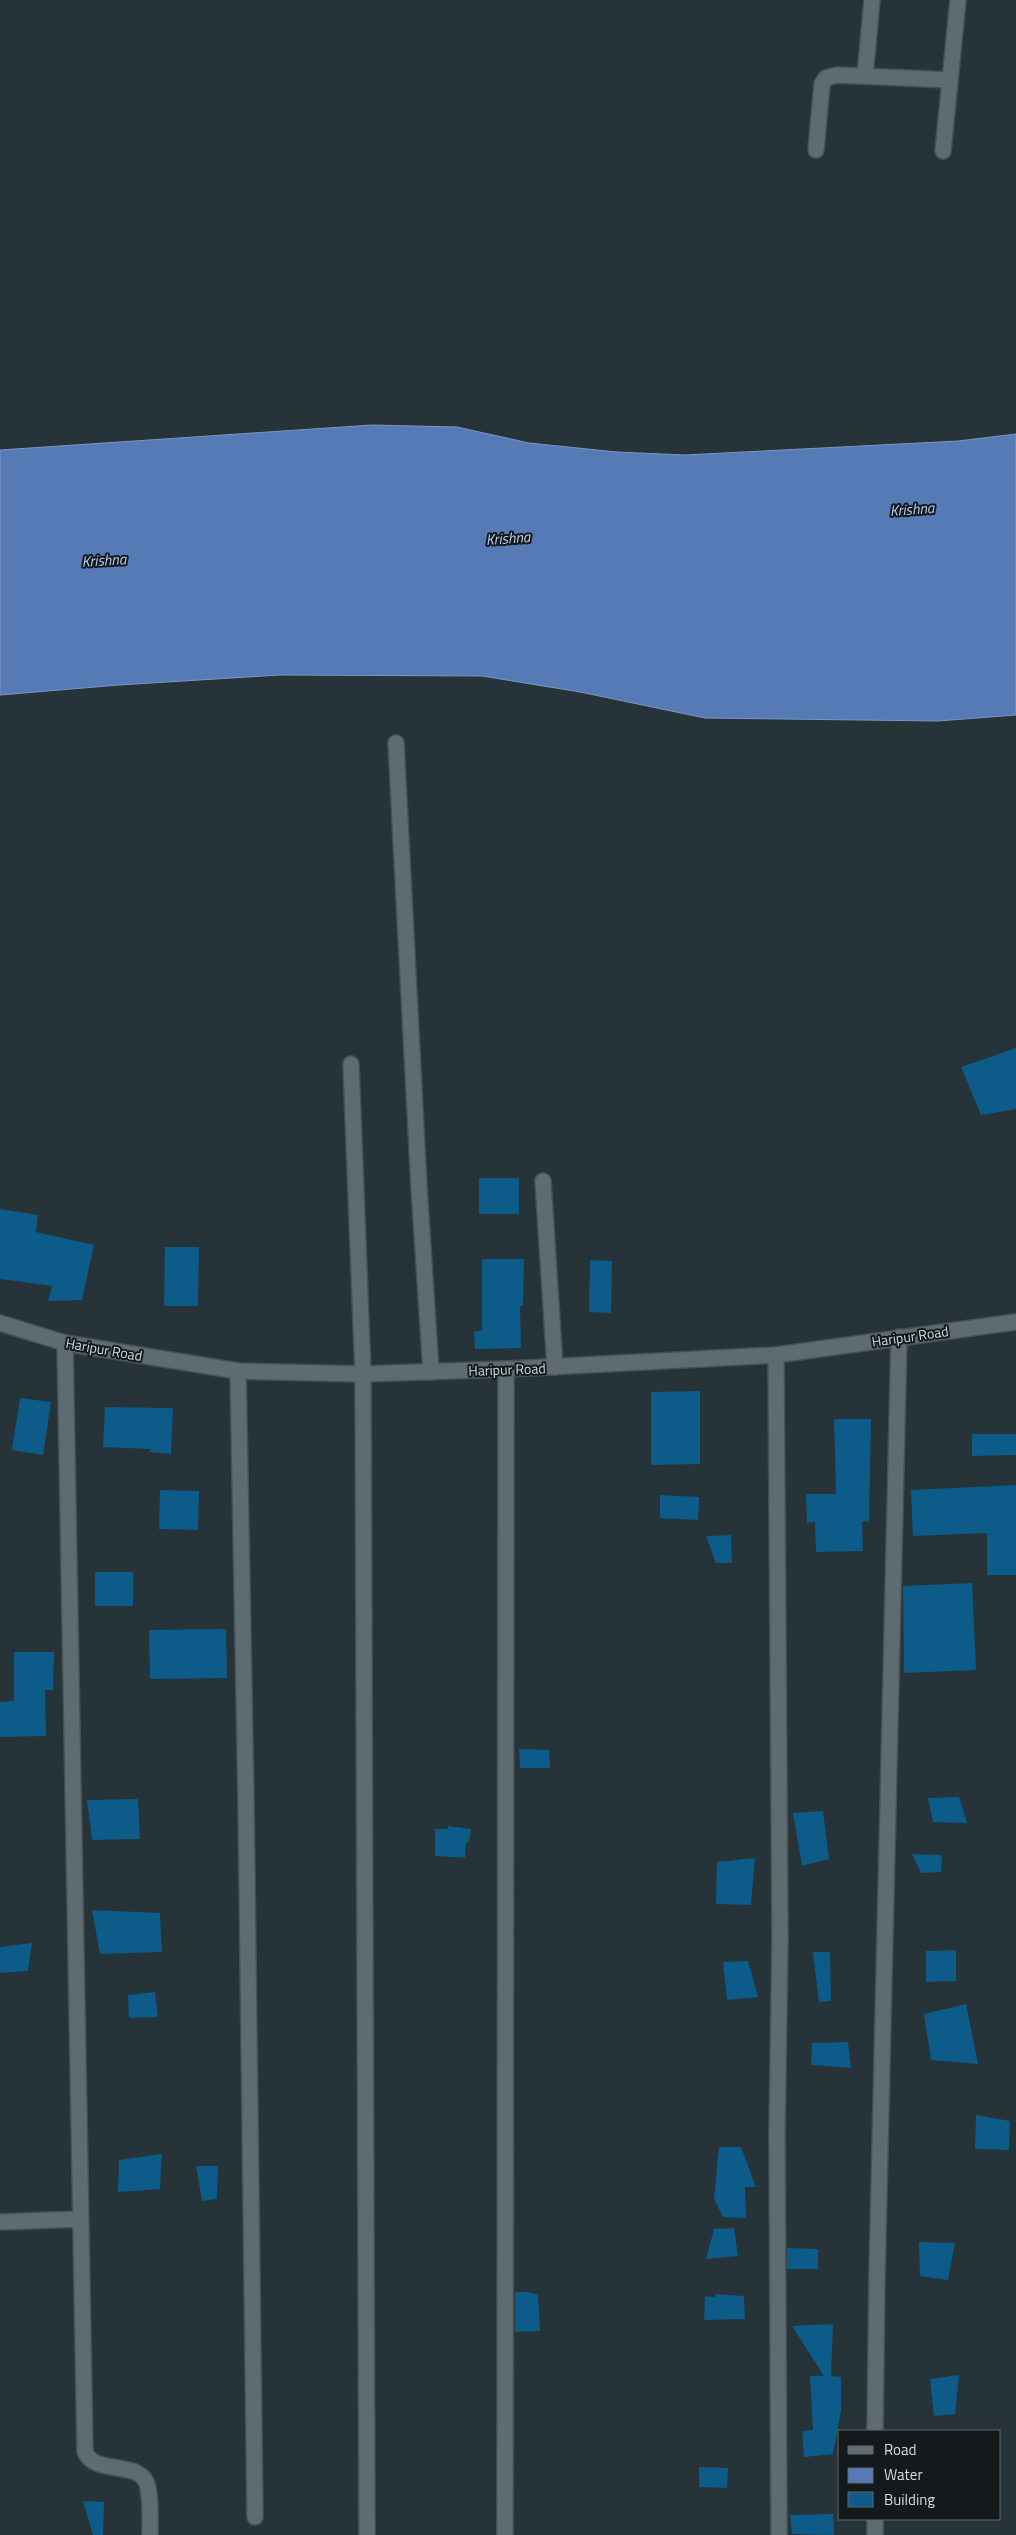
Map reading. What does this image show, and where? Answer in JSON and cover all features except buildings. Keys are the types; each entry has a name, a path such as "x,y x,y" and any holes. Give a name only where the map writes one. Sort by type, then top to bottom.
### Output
{"street":[{"path":"865,76 872,0"},
{"path":"943,151 958,0"},
{"path":"816,150 822,84 826,78 837,75 950,80"},
{"path":"396,743 419,1188 431,1372"},
{"path":"351,1064 363,1374 367,2535"},
{"path":"543,1181 555,1367"},
{"name":"Haripur Road","path":"0,1323 65,1343 238,1371 363,1374 555,1367 776,1355 1016,1322"},
{"path":"875,2430 876,2275 899,1337"},
{"path":"65,1343 85,2452 94,2463 135,2472 143,2478 148,2487 150,2535"},
{"path":"776,1355 780,1940 777,2132 779,2535"},
{"path":"505,2535 506,1369"},
{"path":"238,1371 246,1801 255,2517"},
{"path":"0,2222 81,2219"},
{"path":"874,2535 875,2520"}],"water":[{"name":"Krishna","path":"372,425 457,427 529,443 617,452 685,455 958,441 1016,434 1016,715 938,721 705,718 580,692 482,676 280,675 0,695 0,450"}]}
